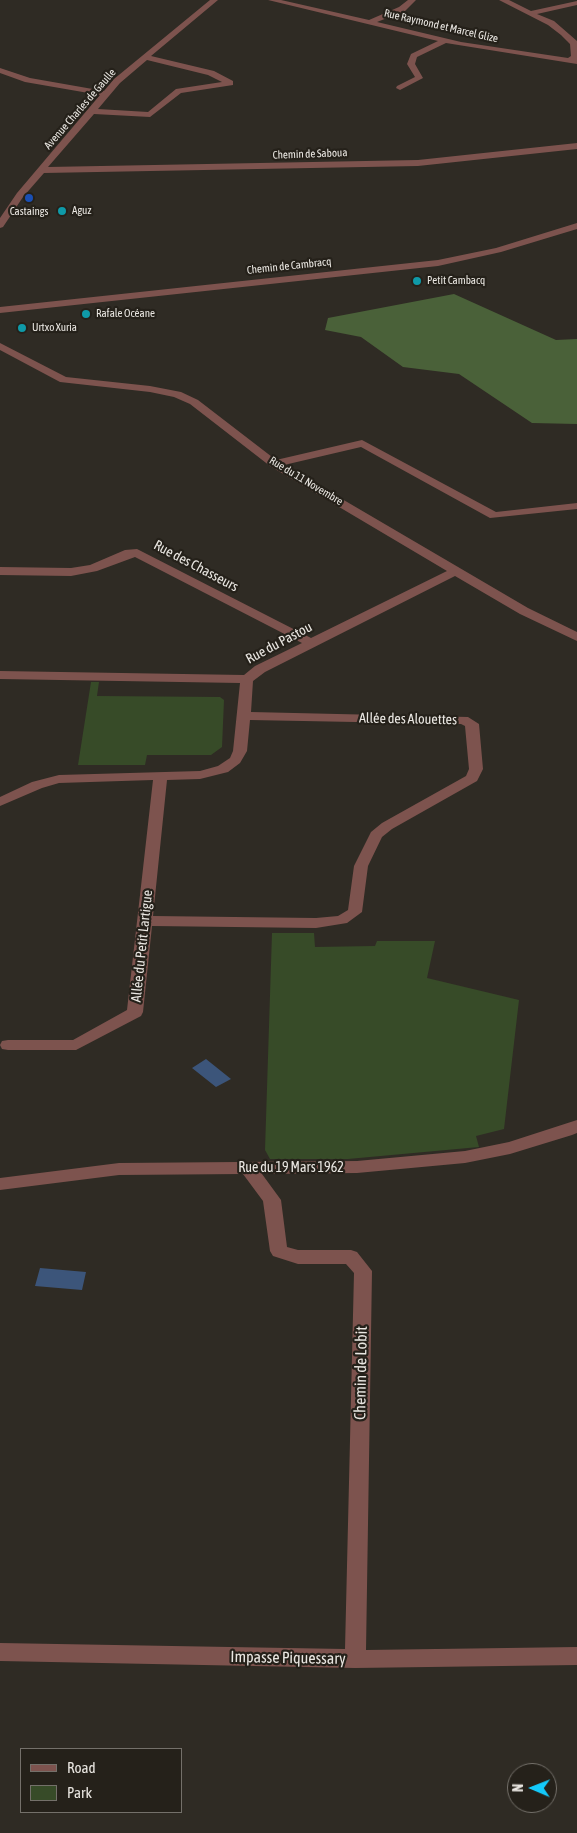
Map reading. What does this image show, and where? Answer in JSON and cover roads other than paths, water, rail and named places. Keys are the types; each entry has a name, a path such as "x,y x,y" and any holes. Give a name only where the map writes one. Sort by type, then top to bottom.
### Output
{"street":[{"name":"Avenue Charles de Gaulle","path":"0,225 20,195 117,81 214,0"},
{"name":"Rue Raymond et Marcel Glize","path":"272,0 480,48 574,62"},
{"path":"371,22 402,8 412,0"},
{"path":"503,0 552,23 574,43 574,62"},
{"path":"530,13 577,3"},
{"path":"400,88 419,78 411,64 414,56 446,40"},
{"path":"91,111 150,115 179,91 230,83 211,73 145,57"},
{"path":"0,70 28,80 106,94"},
{"name":"Chemin de Saboua","path":"42,170 418,163 577,146"},
{"name":"Chemin de Cambracq","path":"0,310 438,262 498,250 577,226"},
{"name":"Rue du 11 Novembre","path":"0,346 64,380 176,394 194,402 274,464 524,611 577,637"},
{"path":"274,464 362,443 494,516 577,506"},
{"name":"Rue des Chasseurs","path":"0,571 71,572 93,568 129,553 138,553 311,644"},
{"name":"Rue du Pastou","path":"0,802 37,785 60,779 82,776 200,775 223,769 235,760 240,751 244,716 244,691 247,679 260,669 457,570"},
{"path":"0,675 247,679"},
{"name":"Allée des Alouettes","path":"146,922 316,923 342,920 355,912 361,866 376,836 388,826 472,778 476,769 472,724 463,720 244,716"},
{"name":"Allée du Petit Lartigue","path":"8,1046 76,1045 135,1012 160,776"},
{"name":"Rue du 19 Mars 1962","path":"0,1184 119,1169 357,1167 465,1157 510,1148 577,1126"},
{"name":"Chemin de Lobit","path":"248,1168 272,1200 279,1251 298,1257 351,1257 363,1271 355,1659"},
{"name":"Impasse Piquessary","path":"0,1652 355,1659 577,1656"}],"water":[{"path":"206,1059 231,1079 216,1087 192,1068"},
{"path":"40,1268 86,1272 82,1290 35,1286"}],"place":[{"name":"Castaings","path":"29,198"},
{"name":"Aguz","path":"62,211"},
{"name":"Petit Cambacq","path":"417,281"},
{"name":"Rafale Océane","path":"86,314"},
{"name":"Urtxo Xuria","path":"22,328"}]}
